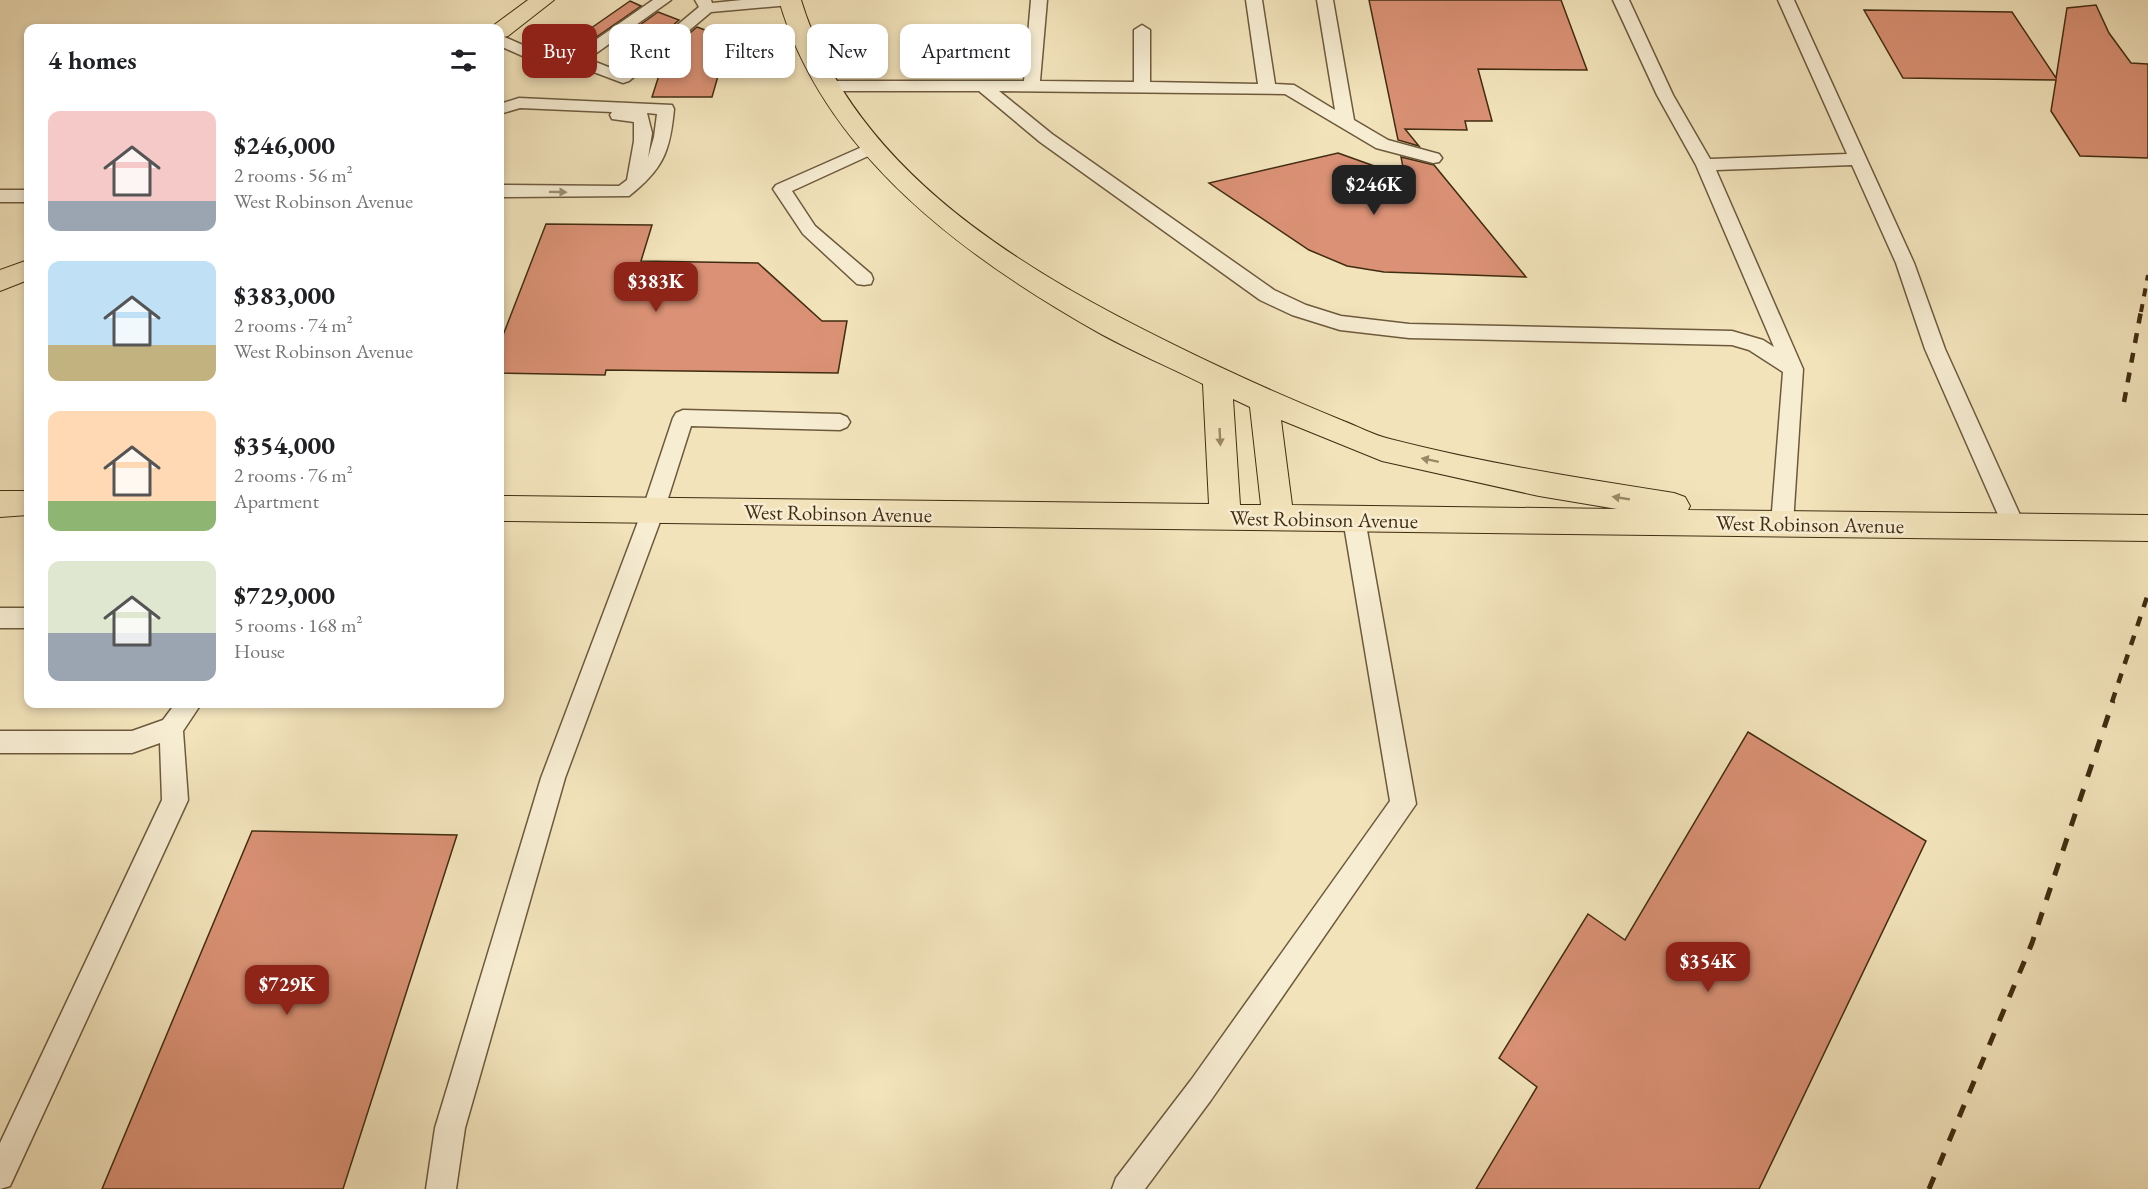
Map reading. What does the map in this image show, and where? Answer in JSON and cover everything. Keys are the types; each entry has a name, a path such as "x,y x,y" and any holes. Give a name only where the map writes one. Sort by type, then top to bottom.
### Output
{"highway":[{"path":"504,28 543,0"},
{"path":"790,0 800,34 828,86 871,148 926,201 1006,263 1111,327 1264,401 1382,449 1539,484 1782,524"},
{"path":"0,281 24,271"},
{"path":"1217,379 1225,518"},
{"path":"1264,401 1278,518"},
{"name":"West Robinson Avenue","path":"504,509 2148,528"}],"lane":[{"path":"597,46 663,0"},
{"path":"597,68 623,78 705,4 790,0"},
{"path":"1032,86 1039,0"},
{"path":"1254,0 1267,88"},
{"path":"1325,0 1346,123"},
{"path":"1621,0 1665,95 1705,165 1793,369 1782,524"},
{"path":"1786,0 1905,263 1935,349 2014,526"},
{"path":"1142,30 1142,87"},
{"path":"504,42 522,50"},
{"path":"828,86 1288,89 1382,144 1433,158"},
{"path":"983,86 1046,138 1257,289 1299,310 1340,323 1409,331 1732,338 1755,345 1793,369"},
{"path":"504,108 519,102 666,109 663,145 653,167 623,192 504,191"},
{"path":"504,114 641,117 646,128 635,168 636,183"},
{"path":"864,279 809,230 782,189 871,148"},
{"path":"1705,165 1858,159"},
{"path":"0,196 24,196"},
{"path":"441,1189 450,1128 553,778 653,511 683,418 840,422"},
{"path":"1128,1189 1201,1090 1403,804 1354,519"},
{"path":"0,618 24,618"},
{"path":"0,742 132,742 171,728 186,708"},
{"path":"0,1176 175,800 171,728"}],"building":[{"path":"1369,0 1561,0 1587,70 1478,69 1492,121 1465,121 1467,130 1405,129 1419,146 1398,140"},
{"path":"630,1 641,6 615,24 609,24 609,28 597,37 597,24"},
{"path":"2096,5 2109,33 2131,63 2148,64 2148,158 2080,156 2051,111 2056,80 1903,78 1864,10 2012,12 2056,78 2067,8"},
{"path":"658,12 679,20 674,24 641,24"},
{"path":"697,27 703,29 703,78 717,78 712,97 652,97 658,78 691,78 691,32"},
{"path":"1338,153 1405,177 1401,157 1434,165 1526,277 1384,272 1347,266 1309,250 1209,183"},
{"path":"546,224 652,225 641,261 758,263 822,321 847,321 838,373 606,370 605,375 504,373 504,333"},
{"path":"1748,732 1926,841 1759,1189 1476,1189 1537,1087 1499,1058 1588,914 1625,940"},
{"path":"252,831 457,835 343,1189 102,1189"}],"railway":[{"path":"2141,312 2148,275"},
{"path":"2124,402 2141,311"},
{"path":"2112,702 2148,594"},
{"path":"1929,1189 2032,943 2113,701"}]}
